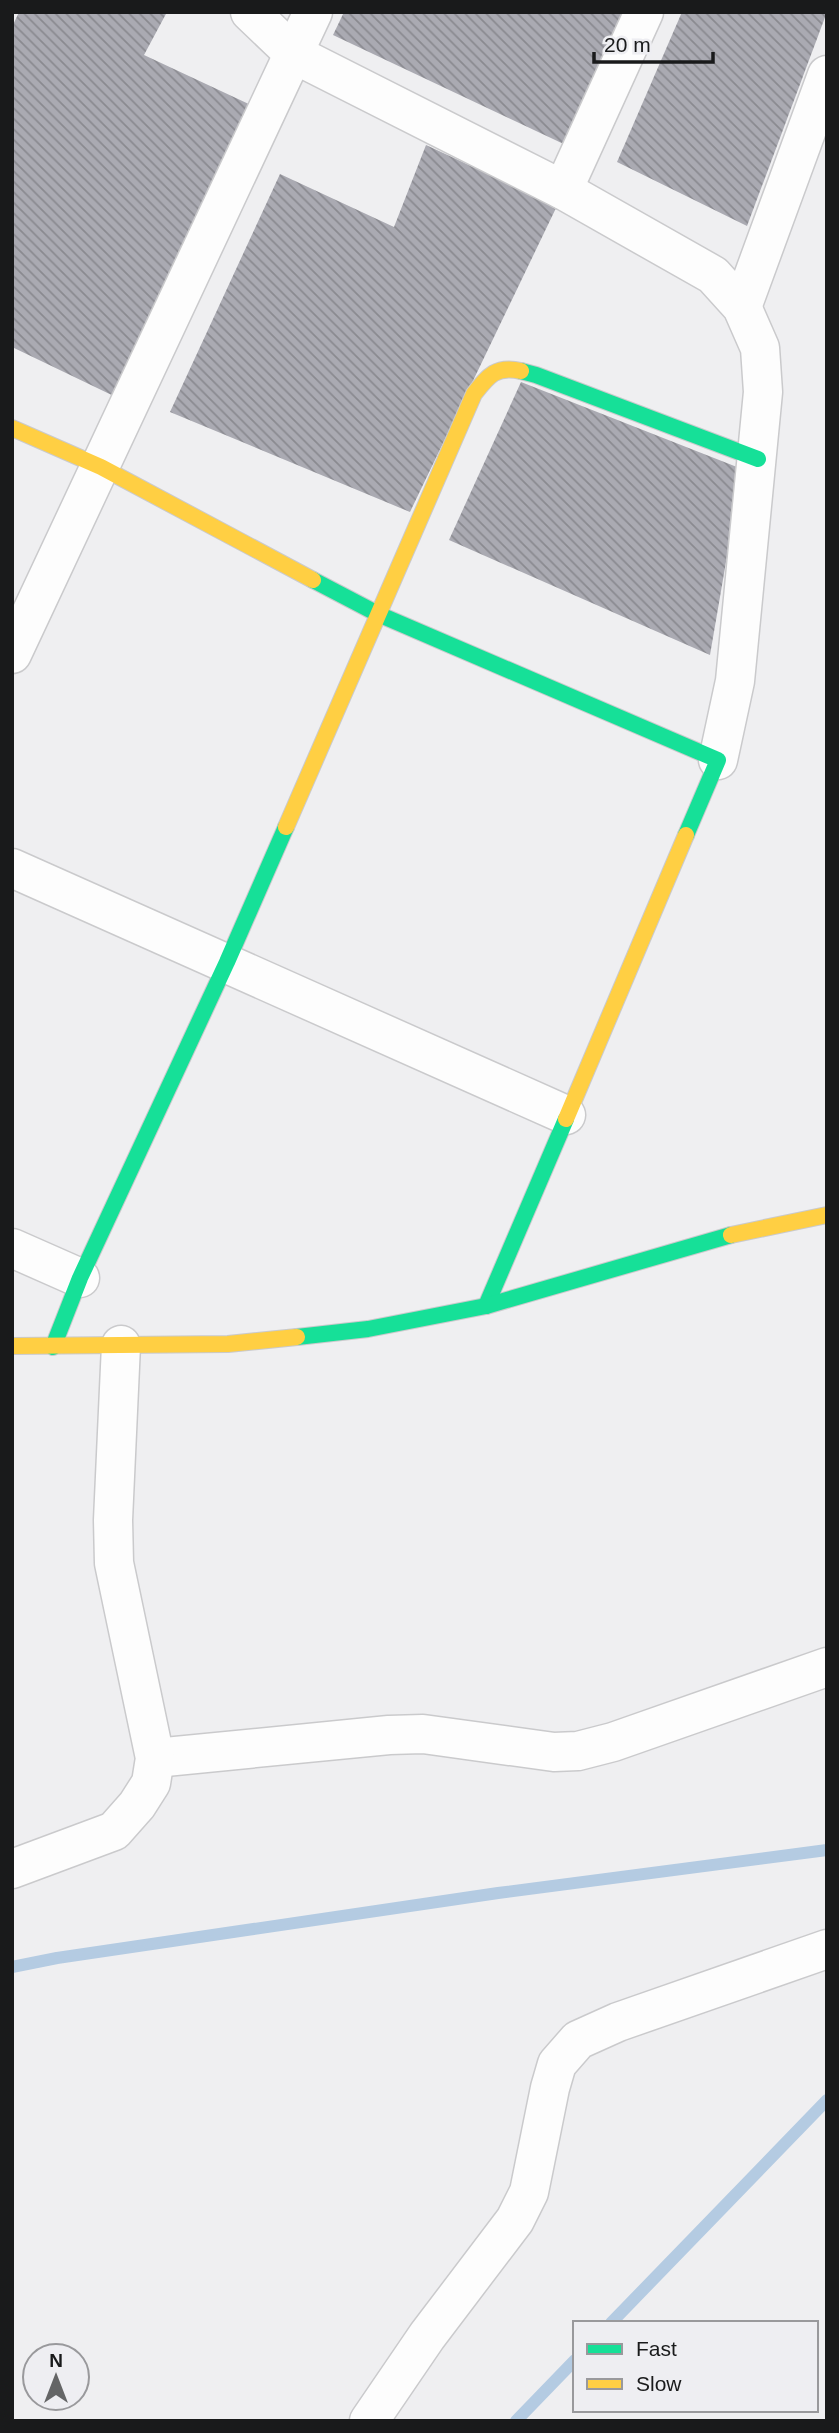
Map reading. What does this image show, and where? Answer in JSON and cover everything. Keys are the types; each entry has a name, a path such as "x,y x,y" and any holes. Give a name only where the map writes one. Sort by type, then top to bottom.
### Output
{"street":[{"path":"250,12 294,54 563,190 713,275 742,307 760,348 764,392 758,459 735,681 718,760 486,1306"},
{"path":"12,654 313,12"},
{"path":"563,190 644,12"},
{"path":"742,307 827,75"},
{"path":"53,1347 80,1278 227,962 474,394 490,374 511,369 536,375 758,459"},
{"path":"12,428 101,467 378,614 718,760"},
{"path":"12,868 566,1115"},
{"path":"12,1346 228,1344 368,1329 486,1306 750,1229 827,1215"},
{"path":"12,1248 80,1278"},
{"path":"12,1870 114,1831 152,1783 155,1758 114,1563 113,1520 121,1345"},
{"path":"155,1758 423,1734 524,1749 578,1751 613,1742 827,1667"},
{"path":"369,2421 427,2336 515,2220 529,2192 557,2064 578,2040 618,2022 827,1949"}],"building":[{"path":"19,12 167,12 144,55 253,106 120,399 12,347 12,27"},
{"path":"344,12 630,12 570,147 333,35"},
{"path":"682,12 827,12 747,226 617,162"},
{"path":"426,145 557,206 410,512 170,412 280,174 394,227"},
{"path":"521,382 742,469 710,655 449,540"}],"waterway":[{"path":"12,1967 57,1958 498,1893 827,1850"},
{"path":"613,2321 827,2100"},
{"path":"516,2421 573,2362"}],"traffic: fast":[{"path":"521,371 758,459"},
{"path":"313,580 378,614 718,760 686,835"},
{"path":"53,1347 80,1278 227,962 286,827"},
{"path":"486,1306 566,1119"},
{"path":"297,1337 368,1329 486,1306 731,1235"}],"traffic: slow":[{"path":"286,827 474,394 499,371 521,371"},
{"path":"12,428 101,467 313,580"},
{"path":"566,1119 686,835"},
{"path":"731,1235 827,1215"},
{"path":"12,1346 228,1344 297,1337"}]}
